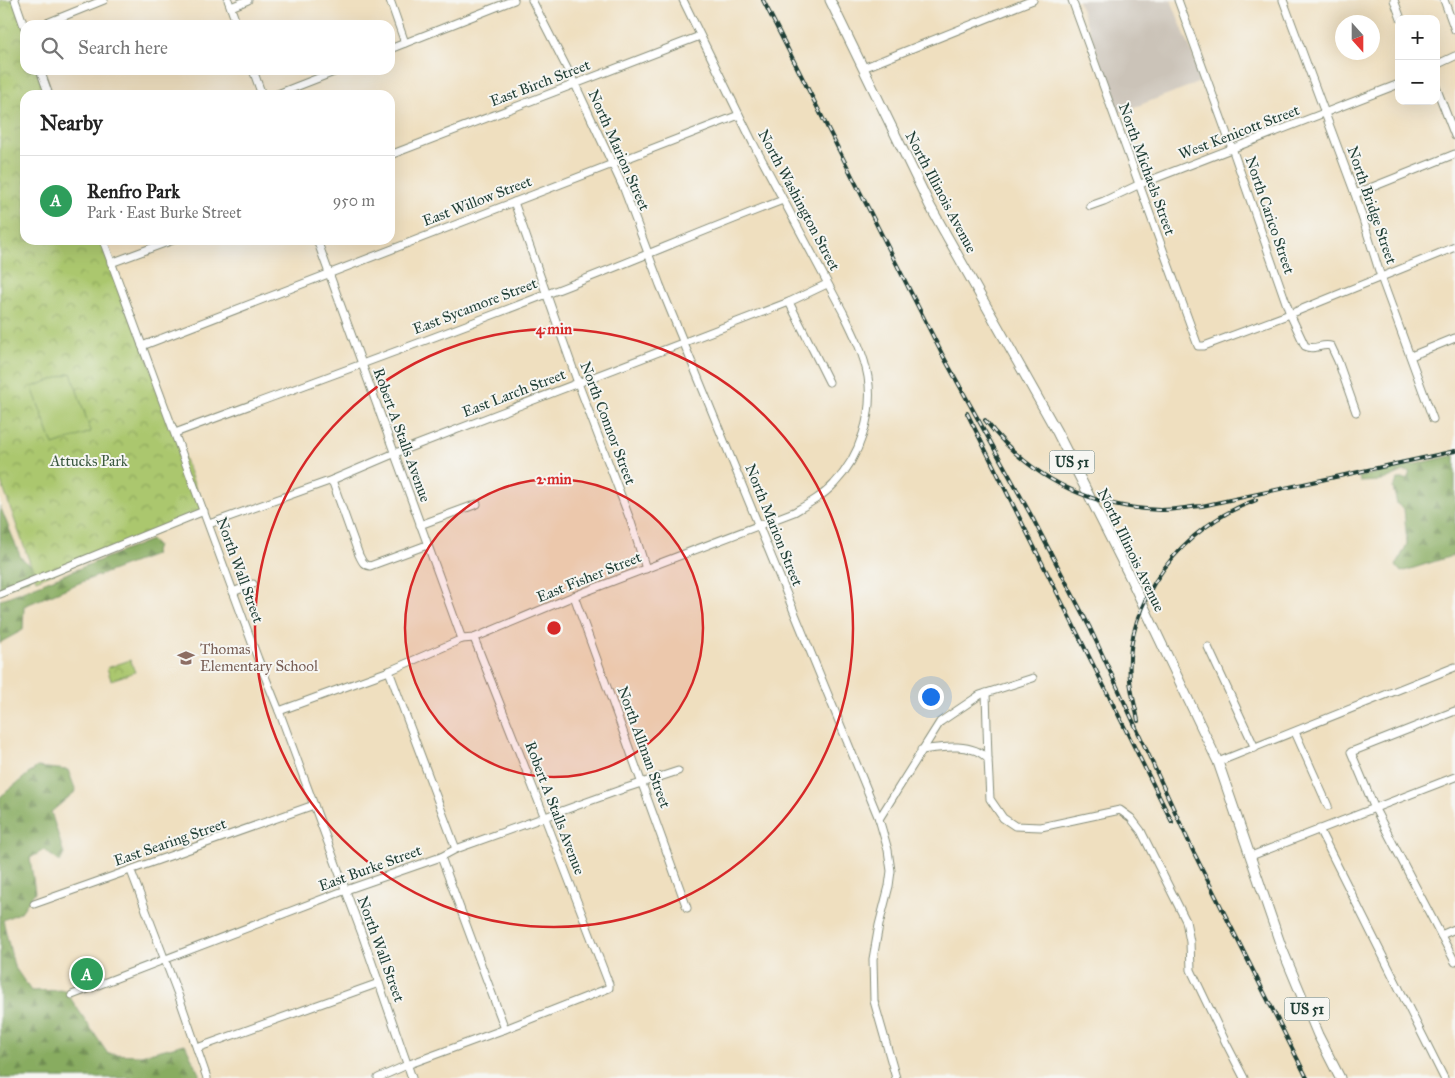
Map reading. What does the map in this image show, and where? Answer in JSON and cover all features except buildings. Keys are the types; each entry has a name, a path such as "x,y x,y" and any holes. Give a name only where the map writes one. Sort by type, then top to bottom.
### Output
{"main road":[{"name":"North Illinois Avenue","path":"830,0 930,206 1057,432 1127,571 1218,762 1280,946 1318,1034 1340,1078"}],"street":[{"path":"16,0 22,20"},
{"path":"54,20 104,0"},
{"path":"235,20 230,3 248,0"},
{"path":"390,0 405,43"},
{"path":"395,47 514,0"},
{"name":"North Marion Street","path":"532,0 613,163 648,255 879,819 888,850 891,871 879,925 874,959 874,1001 896,1078"},
{"name":"North Washington Street","path":"683,0 739,115 856,340 868,375 869,402 866,418"},
{"path":"863,68 1034,0"},
{"name":"North Michaels Street","path":"1072,0 1198,346 1204,346 1290,314"},
{"name":"North Carico Street","path":"1178,0 1290,314 1305,346 1314,349 1326,345 1331,346 1338,360 1356,412"},
{"name":"North Bridge Street","path":"1282,0 1355,194 1381,277 1433,419"},
{"path":"1394,0 1400,15"},
{"path":"1444,0 1455,30"},
{"name":"East Birch Street","path":"395,153 700,36"},
{"path":"1440,63 1455,56"},
{"path":"42,75 47,90"},
{"path":"255,75 260,90"},
{"path":"288,90 326,75"},
{"name":"West Kenicott Street","path":"1090,206 1138,185 1395,86"},
{"path":"1440,97 1455,136"},
{"name":"East Willow Street","path":"142,346 739,115"},
{"path":"1355,194 1455,154"},
{"name":"East Sycamore Street","path":"175,433 648,255 783,200"},
{"name":"North Connor Street","path":"514,202 578,383 625,505 646,569"},
{"name":"North Wall Street","path":"105,245 346,890 412,1078"},
{"path":"111,263 160,245"},
{"name":"Robert A Stalls Avenue","path":"319,245 393,454 462,639"},
{"path":"1290,314 1455,247"},
{"name":"East Larch Street","path":"209,524 332,480 393,454 789,302 828,284"},
{"path":"789,302 829,382"},
{"path":"1411,356 1455,338"},
{"name":"East Fisher Street","path":"279,711 389,671 462,639 474,638 574,596 794,512 816,500 835,484 858,446 866,418"},
{"path":"332,480 363,564 370,566 427,545"},
{"path":"420,525 477,504"},
{"path":"0,594 204,511"},
{"path":"233,592 253,584"},
{"name":"North Allman Street","path":"574,596 643,782 687,908"},
{"name":"Robert A Stalls Avenue","path":"474,638 609,984 609,988 505,1030"},
{"path":"1208,647 1255,748"},
{"path":"1218,762 1455,667"},
{"path":"389,671 456,849"},
{"path":"879,819 940,722 980,695 1033,678"},
{"path":"986,693 990,799 1003,818 1015,826 1040,826 1120,810 1131,818 1141,831 1186,921 1190,942 1191,970 1244,1078"},
{"path":"1455,711 1351,752 1375,809 1455,962"},
{"path":"1295,732 1328,806"},
{"path":"921,750 954,747 981,752 988,759"},
{"name":"East Burke Street","path":"72,995 346,890 441,857 456,849 678,771"},
{"path":"1251,856 1375,809 1455,776"},
{"name":"East Searing Street","path":"34,904 314,805"},
{"path":"1319,829 1444,1078"},
{"path":"378,1078 407,1065 505,1030 441,857"},
{"path":"131,871 198,1048 207,1078"},
{"path":"1441,935 1455,929"},
{"path":"198,1048 379,983"}],"shaded area":[{"path":"1078,0 1171,0 1203,81 1119,113"}],"green space":[{"name":"Attucks Park","path":"0,0 16,0 23,20 20,20 20,75 44,75 49,90 20,90 20,245 106,245 204,511 36,580 0,479"},
{"path":"71,373 91,432 53,445 32,387"},
{"path":"1455,455 1455,555 1401,572 1396,566 1407,544 1404,509 1397,504 1393,488 1398,479 1407,479 1410,472 1404,471 1381,481 1360,482 1359,477"},
{"path":"0,506 21,558 38,571 29,579 0,591"},
{"path":"151,540 157,546 154,555 24,606 23,630 0,644 0,600"},
{"path":"130,660 135,672 111,680 107,668"},
{"path":"37,767 68,770 76,791 51,812 64,854 60,862 44,850 30,858 35,892 21,912 3,920 14,966 31,991 65,990 108,1054 141,1055 185,1044 201,1078 0,1078 0,797"}],"railway":[{"path":"763,0 942,354 1032,517 1090,628 1194,853 1307,1078"},
{"path":"967,413 1172,822"},
{"path":"985,420 1021,458 1041,473 1062,485 1108,503 1160,510 1202,506 1455,451"},
{"path":"1138,721 1130,680 1131,650 1137,621 1148,594 1163,569 1182,547 1205,528 1229,512 1256,500"}],"place":[{"name":"Thomas Elementary School","path":"186,658"},
{"name":"Renfro Park","path":"87,974"}]}
